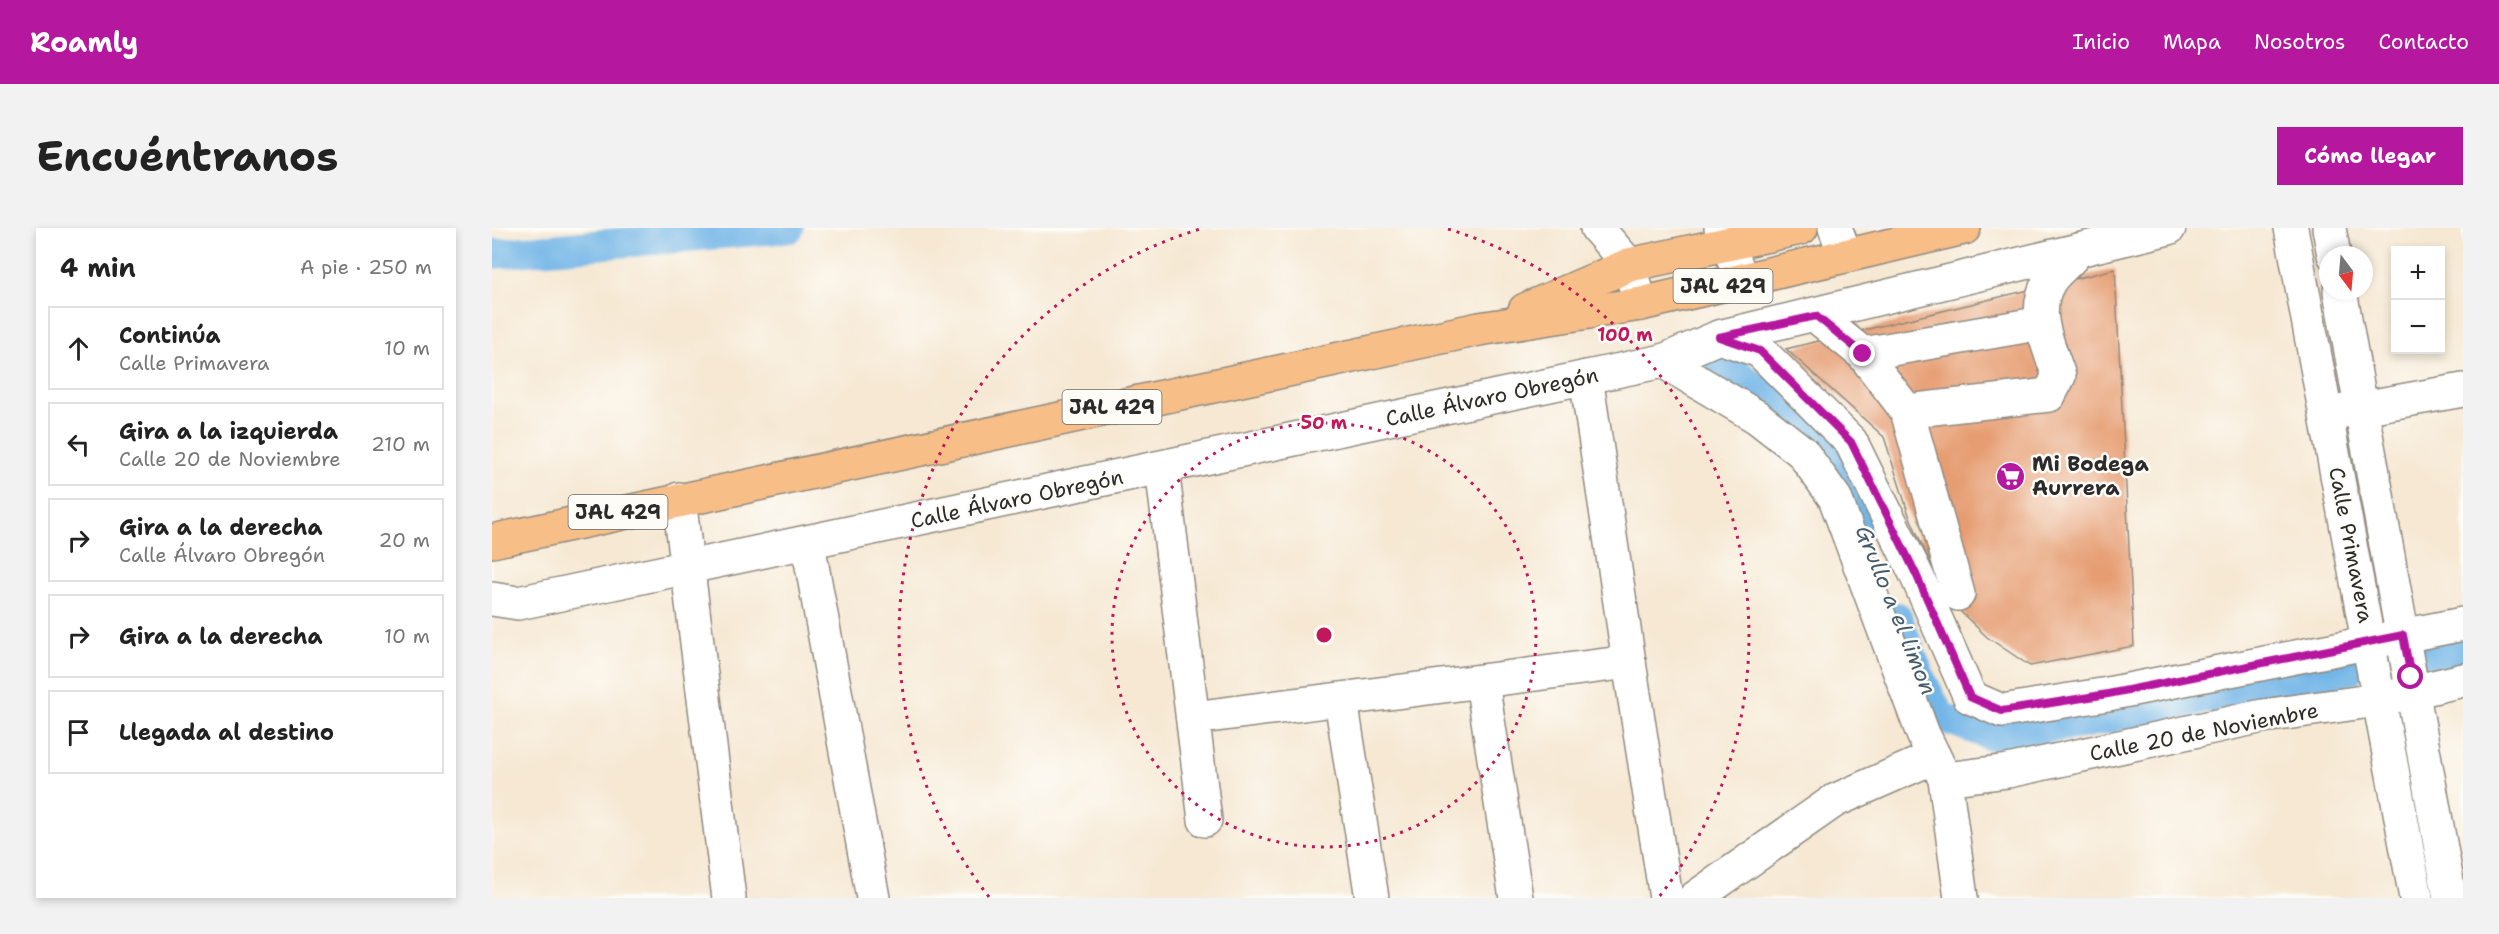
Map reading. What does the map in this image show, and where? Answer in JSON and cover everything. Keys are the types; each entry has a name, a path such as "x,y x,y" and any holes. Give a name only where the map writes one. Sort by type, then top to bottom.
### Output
{"main road":[{"name":"JAL 429","path":"1479,329 1629,265 1724,236 1801,228"},
{"name":"JAL 429","path":"492,541 744,485 1479,329 1641,304 1743,282 1840,242 1964,228"}],"street":[{"path":"1597,228 1629,265 1641,304"},
{"name":"Calle Álvaro Obregón","path":"492,599 518,603 687,570 1663,361 1719,337 1816,316 2078,240 2169,228"},
{"name":"Calle Primavera","path":"2290,228 2416,898"},
{"path":"2329,228 2332,246"},
{"path":"1724,236 1743,282"},
{"path":"1907,411 2049,394 2059,376 2042,323 2040,302 2050,280 2078,240"},
{"name":"Calle Primavera","path":"2342,300 2448,895"},
{"path":"1816,316 1863,354 1907,411 1958,594"},
{"path":"1863,354 2042,323"},
{"name":"Calle 20 de Noviembre","path":"1719,337 1760,351 1851,442 1916,574 1970,697 2002,711 2108,694 2373,671 2408,664 2463,624"},
{"path":"1663,361 1757,417 1802,452 1835,498 1939,768 1961,898"},
{"path":"1586,377 1666,898"},
{"path":"2325,414 2463,390"},
{"path":"1162,468 1205,820"},
{"path":"679,499 729,898"},
{"path":"808,544 873,898"},
{"path":"1193,718 1629,662"},
{"name":"Calle 20 de Noviembre","path":"1695,898 1834,801 1939,768 2090,755 2264,716 2373,671 2408,664 2463,681"},
{"path":"1482,682 1516,898"},
{"path":"1341,700 1372,898"}],"building":[{"name":"Mi Bodega Aurrera","path":"2115,269 2134,646 2030,666 1987,637 1962,613 1939,583 1909,515 1884,437 1786,349"}],"waterway":[{"path":"492,254 789,228"},
{"name":"Grullo a el limon","path":"1717,358 1788,411 1833,453 1860,522"},
{"name":"Grullo a el limon","path":"1897,617 1921,679 1941,717 1989,735 2081,724 2350,670"},
{"name":"Grullo a el limon","path":"2430,659 2463,652"}],"place":[{"name":"Mi Bodega Aurrera","path":"2011,476"}],"route":[{"path":"1863,354 1816,316 1719,337 1760,351 1851,442 1916,574 1970,697 2002,711 2108,694 2403,635 2411,677"}]}
